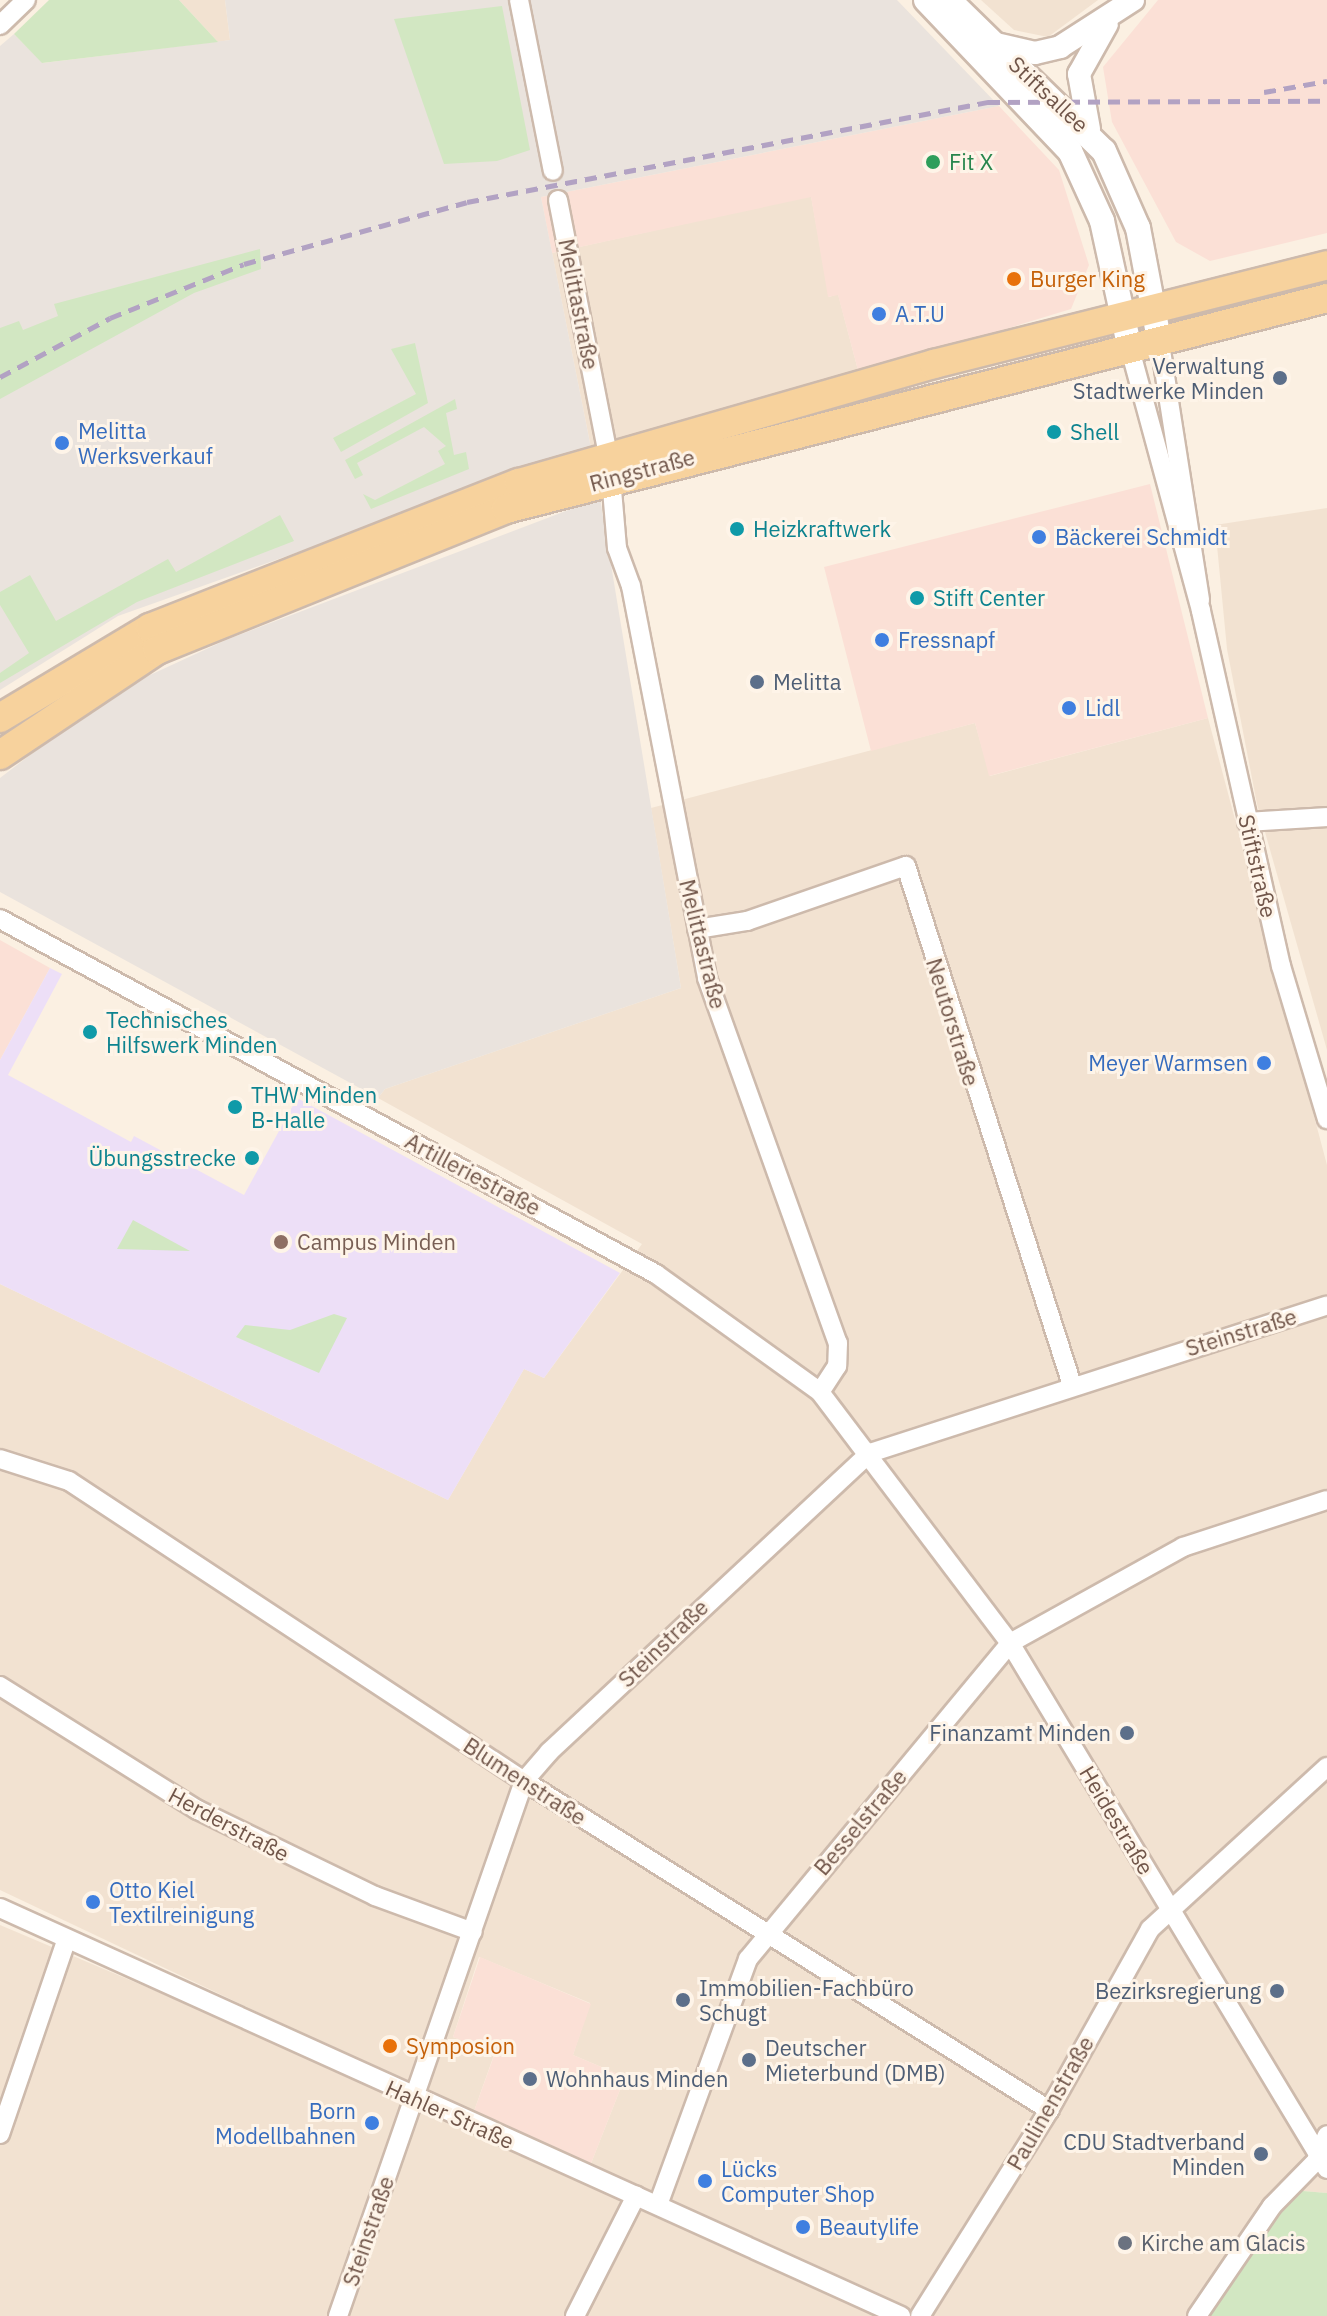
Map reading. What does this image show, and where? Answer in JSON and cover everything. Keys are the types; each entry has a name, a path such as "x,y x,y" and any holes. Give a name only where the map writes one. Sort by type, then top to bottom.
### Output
{"main road":[{"name":"Stiftsallee","path":"926,0 1070,151 1102,221 1130,349"},
{"name":"Stiftsallee","path":"949,0 1089,129 1128,199 1160,344"},
{"name":"Ringstraße","path":"0,755 78,698 185,637 610,467 1123,314 1327,265"},
{"name":"Ringstraße","path":"0,718 150,628 463,504 610,467 1160,344 1327,298"}],"street":[{"path":"0,25 26,0"},
{"path":"519,0 553,171"},
{"path":"996,44 1048,51 1125,6"},
{"path":"1089,129 1079,74 1125,6"},
{"name":"Melittastraße","path":"558,200 610,467 617,548 631,586 707,978 838,1343 837,1366 820,1392"},
{"name":"Stiftstraße","path":"1160,344 1190,496 1201,611"},
{"name":"Stiftstraße","path":"1130,349 1201,611 1247,822 1327,1119"},
{"path":"1247,822 1327,817"},
{"name":"Neutorstraße","path":"697,929 747,921 906,866 962,1060 1072,1385"},
{"name":"Artilleriestraße","path":"0,919 656,1274 820,1392 870,1453"},
{"name":"Steinstraße","path":"338,2316 524,1781 870,1453 1072,1385 1327,1305"},
{"name":"Heidestraße","path":"870,1453 1010,1643 1322,2165"},
{"name":"Blumenstraße","path":"0,1459 69,1481 524,1781 1049,2110"},
{"name":"Besselstraße","path":"658,2205 734,1990 766,1933 1010,1643 1183,1547 1327,1500"},
{"name":"Herderstraße","path":"0,1686 198,1810 375,1896 473,1932"},
{"name":"Paulinenstraße","path":"920,2316 1049,2110 1169,1906 1327,1767"},
{"name":"Hahler Straße","path":"0,1908 66,1941 901,2316"},
{"path":"0,2134 66,1941"},
{"path":"1197,2316 1272,2206 1322,2165 1327,2135"},
{"path":"575,2316 636,2196"}],"shaded area":[{"path":"179,0 225,0 230,40 218,42"},
{"path":"225,0 897,0 999,106 541,197 591,448 118,616 0,690 0,46 14,34 43,63 230,40"},
{"path":"981,0 1098,0 1048,37 1014,30"},
{"path":"1158,0 1327,0 1327,233 1210,261 1176,242 1112,122 1103,67"},
{"path":"999,106 1059,170 1089,265 1071,309 859,374 838,295 828,297 811,197 552,253 541,197"},
{"path":"811,196 829,297 838,294 859,374 591,448 552,253"},
{"path":"1150,484 1208,718 989,776 975,723 871,751 824,567"},
{"path":"600,498 681,988 385,1089 378,1098 0,892 0,778 111,693 226,640"},
{"path":"1327,508 1327,1050 1257,804 1227,649 1215,525"},
{"path":"1208,718 1327,1165 1327,2193 1291,2190 1205,2316 0,2316 0,1925 533,2151 590,2166 625,2077 573,2055 590,2003 479,1957 453,2037 495,2052 473,2114 0,1890 0,1284 448,1500 524,1369 544,1378 642,1244 378,1098 385,1089 681,988 651,808 975,723 990,776"},
{"path":"0,940 50,968 0,1060"},
{"name":"Campus Minden","path":"50,968 62,974 8,1075 131,1142 134,1136 244,1195 297,1098 620,1273 544,1378 524,1369 448,1500 0,1284 0,1060"},
{"path":"480,1957 591,2004 573,2055 625,2077 590,2166 473,2114 495,2053 453,2037"}],"green space":[{"path":"49,0 179,0 218,42 42,63 14,34"},
{"path":"502,6 530,150 497,161 444,164 394,19"},
{"path":"260,249 261,269 194,293 0,399 0,328 19,321 23,330 58,316 54,304"},
{"path":"415,343 428,403 341,452 333,438 416,394 391,349"},
{"path":"455,399 457,409 446,413 454,455 466,452 469,469 371,509 363,494 375,500 445,464 438,451 446,446 424,427 357,463 363,475 355,479 345,460"},
{"path":"280,515 294,541 137,602 0,683 0,673 29,653 0,605 0,592 30,575 56,621 168,559 176,572"},
{"path":"133,1220 190,1251 117,1249"},
{"path":"334,1314 347,1318 319,1373 236,1337 245,1325 290,1330"},
{"path":"1291,2190 1327,2193 1327,2316 1205,2316"}],"railway":[{"path":"1264,92 1327,81"},
{"path":"0,377 110,318 244,264 467,202 988,102 1327,101"}],"place":[{"name":"Fit X","path":"933,162"},
{"name":"Burger King","path":"1014,279"},
{"name":"A.T.U","path":"879,314"},
{"name":"Verwaltung Stadtwerke Minden","path":"1280,378"},
{"name":"Shell","path":"1054,432"},
{"name":"Melitta Werksverkauf","path":"62,443"},
{"name":"Heizkraftwerk","path":"737,529"},
{"name":"Bäckerei Schmidt","path":"1039,537"},
{"name":"Stift Center","path":"917,598"},
{"name":"Fressnapf","path":"882,640"},
{"name":"Melitta","path":"757,682"},
{"name":"Lidl","path":"1069,708"},
{"name":"Technisches Hilfswerk Minden","path":"90,1032"},
{"name":"Meyer Warmsen","path":"1264,1063"},
{"name":"THW Minden B-Halle","path":"235,1107"},
{"name":"Übungsstrecke","path":"252,1158"},
{"name":"Campus Minden","path":"281,1242"},
{"name":"Finanzamt Minden","path":"1127,1733"},
{"name":"Otto Kiel Textilreinigung","path":"93,1902"},
{"name":"Bezirksregierung","path":"1277,1991"},
{"name":"Immobilien-Fachbüro Schugt","path":"683,2000"},
{"name":"Symposion","path":"390,2046"},
{"name":"Deutscher Mieterbund (DMB)","path":"749,2060"},
{"name":"Wohnhaus Minden","path":"530,2079"},
{"name":"Born Modellbahnen","path":"372,2123"},
{"name":"CDU Stadtverband Minden","path":"1261,2154"},
{"name":"Lücks Computer Shop","path":"705,2181"},
{"name":"Beautylife","path":"803,2227"},
{"name":"Kirche am Glacis","path":"1125,2243"}]}
